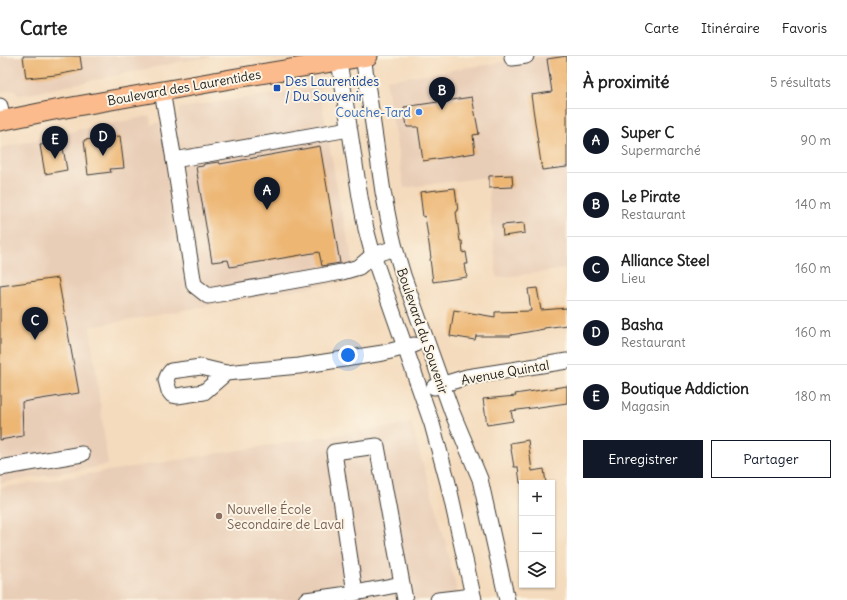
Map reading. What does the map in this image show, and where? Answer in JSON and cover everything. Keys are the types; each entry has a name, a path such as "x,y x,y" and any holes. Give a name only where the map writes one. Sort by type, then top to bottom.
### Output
{"main road":[{"name":"Boulevard des Laurentides","path":"1,115 49,111 364,56"}],"street":[{"name":"Boulevard du Souvenir","path":"364,56 383,192 395,248 426,341 452,412 480,479 507,600"},
{"name":"Boulevard du Souvenir","path":"339,61 366,229 373,255 432,424 448,483 474,598"},
{"path":"162,91 194,285 208,296 342,272 359,267 373,255 395,248"},
{"path":"174,160 349,128"},
{"path":"226,373 299,366 383,353 406,348 426,341"},
{"name":"Avenue Quintal","path":"421,392 467,377 567,361"},
{"path":"354,593 334,452 377,446 405,600"},
{"path":"0,468 82,454"},
{"path":"306,600 402,584"},
{"path":"438,600 474,598"}],"shaded area":[{"path":"0,56 218,56 184,61 19,96 15,90 0,92"},
{"path":"544,56 567,56 567,269 497,278 487,177 404,188 386,80"},
{"path":"319,87 340,204 357,279 90,327 108,465 0,483 0,148 78,130 150,116 151,125 178,117 179,108"},
{"name":"Nouvelle École Secondaire de Laval","path":"411,423 446,543 459,600 0,600 0,488"}],"building":[{"path":"23,56 80,56 82,70 56,75 26,78"},
{"path":"567,56 567,167 542,170 531,95 552,92 547,59"},
{"path":"472,97 479,134 473,135 475,153 423,161 418,127 407,127 404,107"},
{"path":"120,136 124,168 110,169 111,172 88,175 84,140"},
{"path":"62,142 67,170 45,174 40,145"},
{"path":"320,146 340,263 322,266 319,252 230,267 228,260 212,262 196,167 203,166 204,164 219,162 220,164"},
{"path":"512,175 513,187 489,188 489,176"},
{"path":"455,188 458,211 456,212 460,241 462,241 463,253 466,252 468,264 465,264 467,277 433,282 425,216 423,217 420,192"},
{"path":"524,223 525,233 503,236 502,225"},
{"path":"58,278 79,393 22,402 23,436 0,440 0,286"},
{"path":"537,288 541,310 567,308 567,325 544,328 511,336 476,336 475,340 450,336 454,310 495,317 495,312 531,311 528,289"},
{"path":"567,386 567,403 511,411 513,421 487,425 483,399 516,396 515,394"},
{"path":"528,440 532,471 544,469 546,480 520,480 518,467 514,467 510,443"}],"place":[{"name":"Des Laurentides / Du Souvenir","path":"277,88"},
{"name":"Le Pirate","path":"442,110"},
{"name":"Couche-Tard","path":"419,112"},
{"name":"Basha","path":"103,156"},
{"name":"Boutique Addiction","path":"55,159"},
{"name":"Super C","path":"267,210"},
{"name":"Alliance Steel","path":"35,340"},
{"name":"Nouvelle École Secondaire de Laval","path":"219,516"}]}
